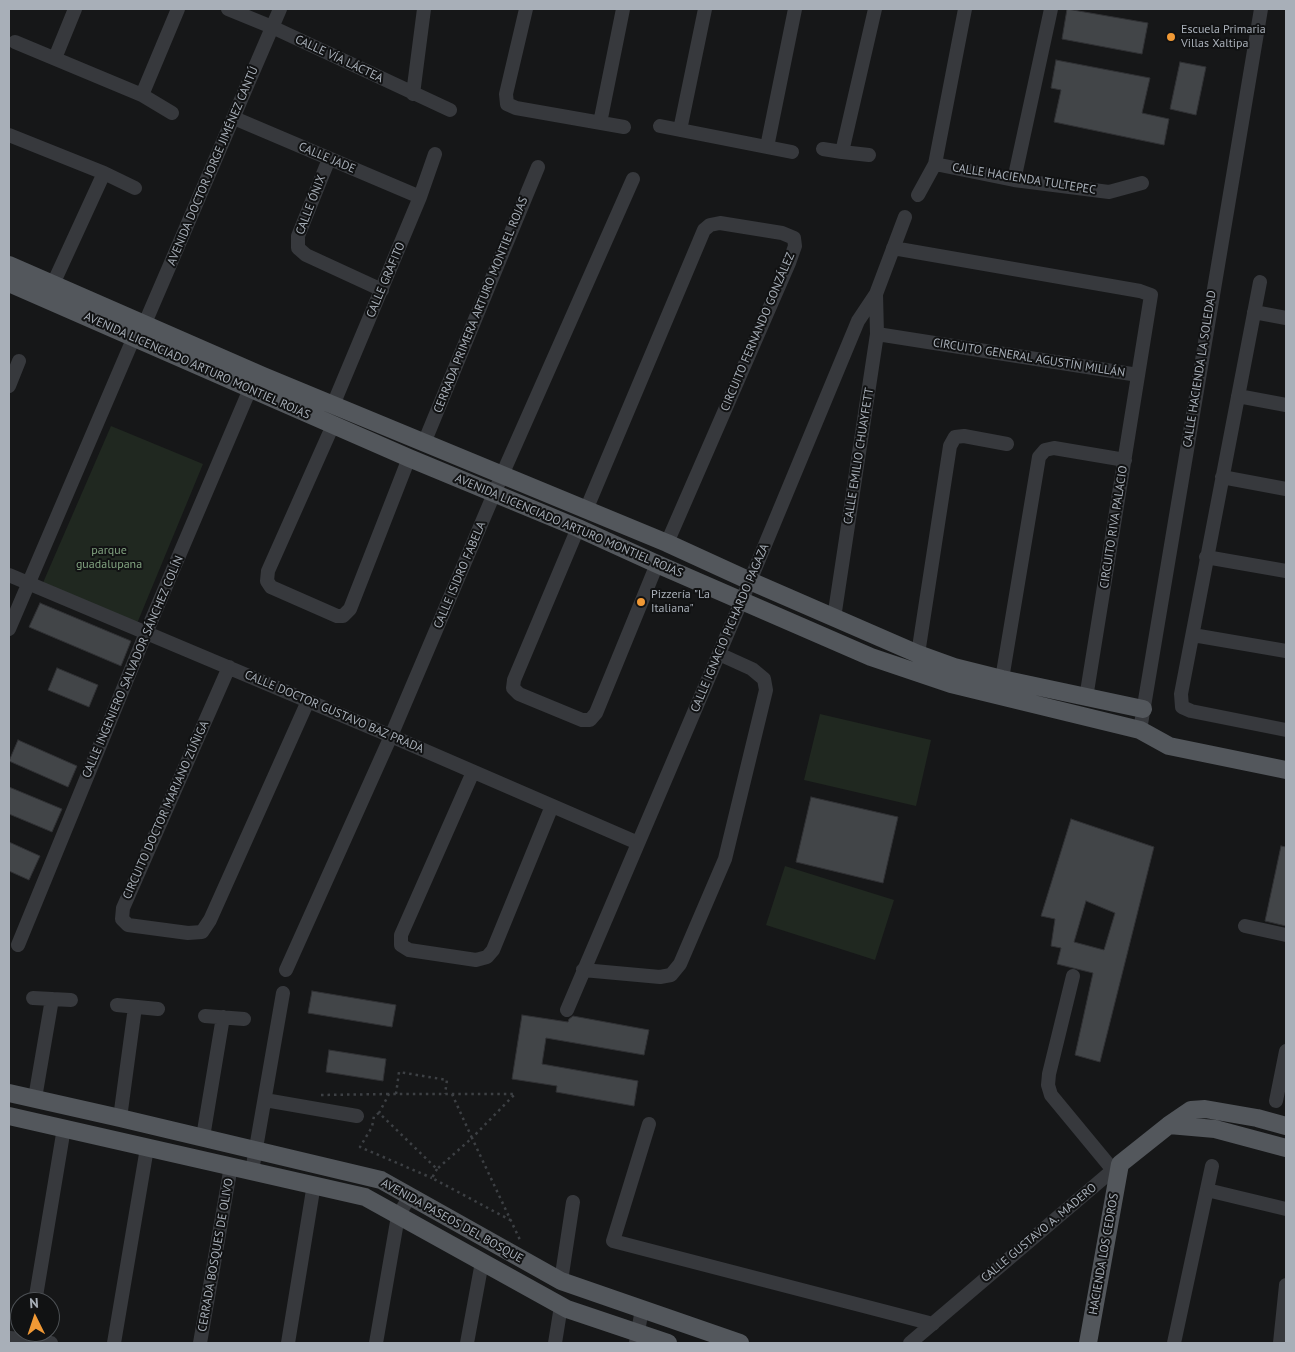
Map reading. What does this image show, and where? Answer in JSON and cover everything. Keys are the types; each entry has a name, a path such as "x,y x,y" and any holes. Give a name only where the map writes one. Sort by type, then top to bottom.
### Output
{"main road":[{"name":"AVENIDA LICENCIADO ARTURO MONTIEL ROJAS","path":"9,264 263,376 667,543 918,654 954,667 1002,679 1144,709"},
{"name":"AVENIDA LICENCIADO ARTURO MONTIEL ROJAS","path":"9,284 409,458 495,492 871,657 951,684 1140,730 1169,746 1286,770"},
{"name":"AVENIDA PASEOS DEL BOSQUE","path":"9,1093 381,1180 561,1281 740,1343"},
{"name":"CALLE GUSTAVO A. MADERO","path":"1117,1167 1169,1125 1191,1110 1205,1108 1257,1118 1286,1126"},
{"name":"AVENIDA PASEOS DEL BOSQUE","path":"9,1116 365,1197 561,1306 637,1338 668,1343"},
{"path":"1169,1125 1215,1130 1286,1148"},
{"name":"HACIENDA LOS CEDROS","path":"1088,1343 1117,1167"}],"street":[{"path":"55,58 75,9"},
{"path":"142,96 178,9"},
{"name":"CALLE VÍA LÁCTEA","path":"228,9 272,27 450,110"},
{"name":"AVENIDA DOCTOR JORGE JIMÉNEZ CANTÚ","path":"145,324 280,9"},
{"path":"413,94 424,9"},
{"path":"526,9 506,94 507,104 516,108 624,127"},
{"path":"600,123 622,9"},
{"path":"680,130 705,9"},
{"path":"766,146 795,9"},
{"path":"842,152 875,9"},
{"path":"918,195 934,164 965,9"},
{"path":"1014,180 1051,9"},
{"name":"CALLE HACIENDA LA SOLEDAD","path":"1140,730 1260,9"},
{"path":"15,42 142,96 172,113"},
{"name":"CALLE JADE","path":"234,118 420,197"},
{"path":"660,126 792,152"},
{"path":"9,135 104,173 135,188"},
{"path":"823,149 869,154"},
{"name":"CALLE GRAFITO","path":"333,405 420,197 435,154"},
{"name":"CALLE ÓNIX","path":"329,159 298,236 298,248 306,255 382,290"},
{"name":"CALLE HACIENDA TULTEPEC","path":"934,164 1014,180 1108,192 1142,183"},
{"name":"CERRADA PRIMERA ARTURO MONTIEL ROJAS","path":"424,443 538,167"},
{"path":"53,284 104,173"},
{"name":"CALLE ISIDRO FABELA","path":"286,970 391,736 502,475 633,179"},
{"name":"CALLE IGNACIO PICHARDO PAGAZA","path":"567,1010 750,581 858,320 876,294 904,217"},
{"name":"CIRCUITO FERNANDO GONZÁLEZ","path":"586,510 704,230 710,225 720,223 782,232 794,238 795,246 789,263 667,543"},
{"name":"CIRCUITO GENERAL AGUSTÍN MILLÁN","path":"877,334 1138,375 1151,295 1140,291 893,248"},
{"path":"1260,282 1181,694 1182,708 1286,730"},
{"name":"CALLE EMILIO CHUAYFETT","path":"834,618 877,334 876,294"},
{"path":"1254,312 1286,318"},
{"path":"9,629 134,337"},
{"path":"9,383 19,361"},
{"path":"1125,460 1138,375"},
{"name":"CALLE INGENIERO SALVADOR SÁNCHEZ COLÍN","path":"18,945 146,633 250,389"},
{"path":"1238,396 1286,405"},
{"path":"333,425 268,571 267,582 271,587 337,616 343,616 350,609 409,458"},
{"path":"918,654 950,446 956,437 964,436 1007,444"},
{"name":"CIRCUITO RIVA PALACIO","path":"1002,679 1039,457 1045,450 1054,448 1125,460 1086,698"},
{"path":"1222,477 1286,489"},
{"path":"578,528 514,680 514,688 519,694 582,720 590,720 596,713 658,564"},
{"path":"1206,557 1286,571"},
{"name":"CALLE DOCTOR GUSTAVO BAZ PRADA","path":"9,575 391,736 638,843"},
{"path":"1193,634 1286,651"},
{"path":"583,970 660,976 671,975 680,964 725,860 766,690 764,678 752,669 719,654"},
{"name":"CIRCUITO DOCTOR MARIANO ZÚÑIGA","path":"229,667 123,908 122,919 128,925 188,933 202,932 210,920 308,701"},
{"path":"473,772 401,936 401,945 408,950 476,960 486,957 493,950 552,806"},
{"path":"1244,926 1286,934"},
{"path":"1073,976 1048,1085 1051,1094 1117,1167"},
{"path":"252,1171 283,993"},
{"path":"33,998 70,1000"},
{"path":"35,1098 52,999"},
{"path":"117,1005 158,1009"},
{"path":"120,1118 135,1006"},
{"path":"205,1016 244,1019"},
{"path":"203,1137 223,1018"},
{"path":"1276,1101 1285,1060"},
{"path":"265,1100 357,1116"},
{"path":"649,1124 613,1241 932,1324"},
{"path":"37,1292 64,1128"},
{"path":"114,1343 146,1148"},
{"name":"CERRADA BOSQUES DE OLIVO","path":"200,1343 231,1166"},
{"path":"1174,1343 1212,1166"},
{"name":"CALLE GUSTAVO A. MADERO","path":"910,1343 1117,1167"},
{"path":"288,1343 314,1184"},
{"path":"1206,1190 1286,1209"},
{"path":"376,1343 398,1216 410,1196"},
{"path":"561,1281 573,1202"},
{"path":"467,1343 482,1262"},
{"path":"1280,1343 1286,1285"},
{"path":"555,1343 561,1306"},
{"path":"637,1338 642,1310"}],"path":[{"path":"396,1094 399,1072 447,1080 445,1094"},
{"path":"318,1109 321,1094 515,1094 472,1138 437,1169 432,1178"},
{"path":"389,1094 379,1113 374,1116 372,1127 360,1147 432,1178 512,1221"},
{"path":"452,1094 512,1221 530,1264"},
{"path":"379,1113 437,1169"}],"green space":[{"name":"parque guadalupana","path":"111,426 203,464 136,626 42,585"},
{"path":"820,714 931,740 916,806 804,780"},
{"path":"785,866 894,900 875,960 766,925"}],"building":[{"path":"1067,9 1148,23 1142,54 1062,39"},
{"path":"1056,60 1150,78 1142,113 1169,119 1164,145 1054,122 1061,90 1051,88"},
{"path":"1180,62 1206,67 1196,115 1170,109"},
{"path":"40,603 131,641 121,666 29,627"},
{"path":"57,668 98,685 89,707 48,690"},
{"path":"18,740 77,766 68,787 9,761"},
{"path":"9,787 62,809 52,832 9,814"},
{"path":"811,797 898,817 883,883 796,862"},
{"path":"1071,819 1154,847 1100,1062 1075,1055 1093,973 1057,964 1061,948 1051,946 1055,919 1041,916","holes":["1086,901 1115,913 1104,950 1074,942"]},
{"path":"9,842 40,856 29,880 9,871"},
{"path":"1281,846 1286,847 1286,926 1265,921"},
{"path":"312,991 396,1005 392,1027 308,1013"},
{"path":"522,1015 568,1022 573,1016 649,1030 644,1055 546,1038 542,1064 638,1081 634,1106 556,1092 557,1086 512,1079"},
{"path":"329,1050 386,1059 383,1081 326,1072"}],"place":[{"name":"Escuela Primaria Villas Xaltipa","path":"1171,37"},
{"name":"Pizzería \"La Italiana\"","path":"641,602"}]}
